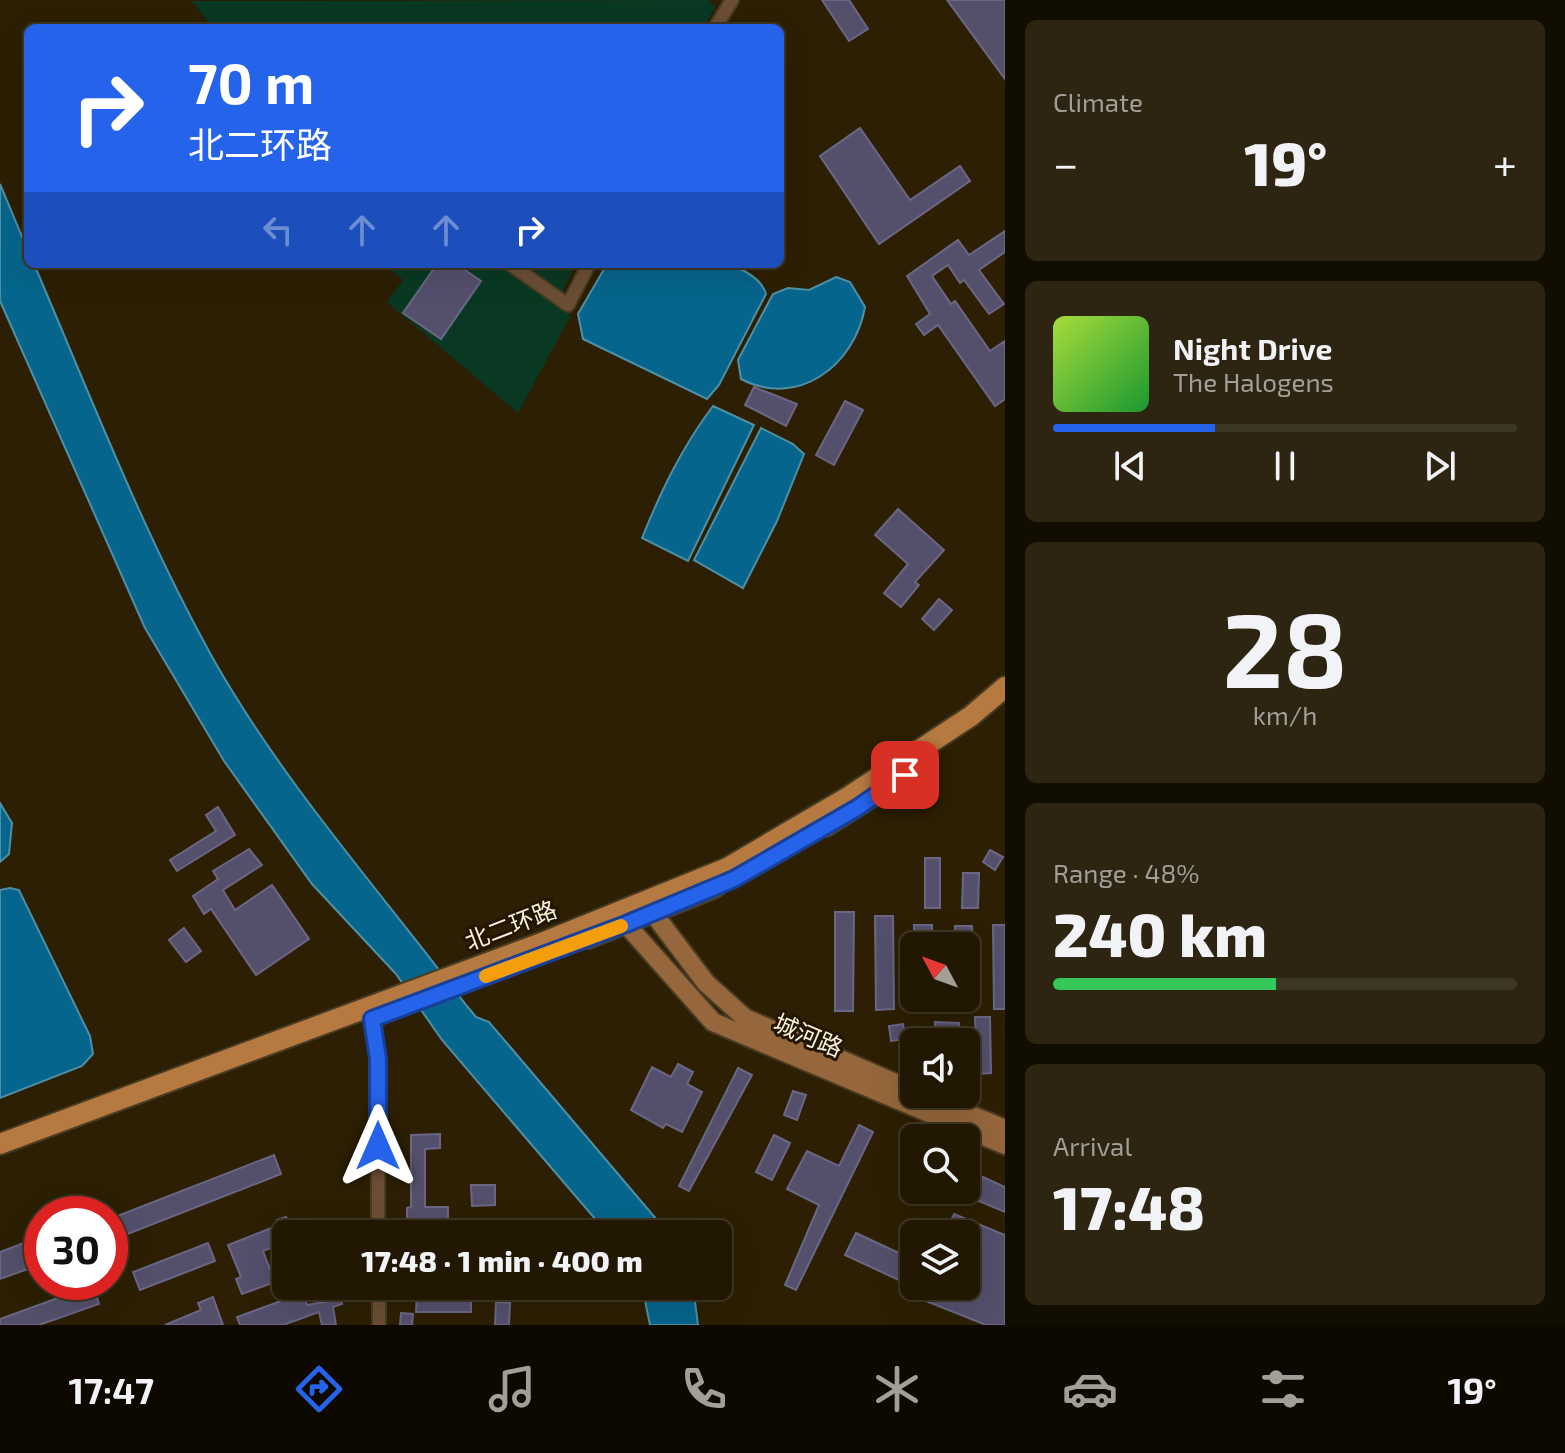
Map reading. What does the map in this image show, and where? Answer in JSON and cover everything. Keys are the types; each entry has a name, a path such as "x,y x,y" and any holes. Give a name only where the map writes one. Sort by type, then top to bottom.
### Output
{"main road":[{"name":"北二环路","path":"464,978 727,868 848,797 971,716 1005,687"},
{"name":"北二环路","path":"0,1144 464,978 626,924 734,879 857,808 1005,703"},
{"name":"城河路","path":"653,913 706,983 745,1018 900,1085"},
{"name":"城河路","path":"626,924 713,1022 1005,1145"},
{"name":"北二环路","path":"0,1158 372,1019 389,1006"},
{"path":"954,1108 1005,1129"}],"street":[{"path":"717,24 732,0"},
{"path":"516,268 568,305 587,268"},
{"path":"372,1019 378,1059 378,1220"},
{"path":"379,1300 379,1325"}],"green space":[{"path":"709,0 715,7 705,24 210,24 192,1"},
{"path":"389,268 574,268 561,294 570,317 518,413 387,302 403,280"}],"water":[{"path":"0,184 24,241 24,268 36,268 165,565 242,707 303,795 466,1005 476,1017 489,1022 657,1220 596,1220 442,1040 396,974 312,884 224,761 145,628 0,301"},
{"path":"605,268 738,268 757,279 766,294 719,385 707,399 583,339 578,314"},
{"path":"836,277 850,282 865,307 859,328 836,363 821,376 803,385 783,389 762,387 741,379 738,360 773,294 788,288 809,290"},
{"path":"713,406 754,425 688,561 642,538 673,470"},
{"path":"761,428 793,444 804,454 777,521 743,588 694,560"},
{"path":"0,803 12,823 9,854 0,862"},
{"path":"0,890 19,890 90,1036 93,1054 82,1066 0,1098"},
{"path":"645,1300 695,1300 698,1325 650,1325"}],"building":[{"path":"822,0 849,0 868,29 849,41"},
{"path":"947,0 1005,0 1005,79"},
{"path":"860,128 910,200 960,166 970,181 879,244 820,156"},
{"path":"1005,231 1005,252 979,270 1004,304 989,314 964,280 960,283 948,265 932,276 951,304 955,301 990,351 1005,341 1005,399 995,406 938,325 924,335 916,324 930,314 907,276 958,240 969,255"},
{"path":"434,268 462,268 481,281 441,339 403,313"},
{"path":"754,387 797,404 786,426 745,405"},
{"path":"845,401 863,410 834,465 816,455"},
{"path":"898,509 944,550 915,582 919,585 901,607 884,593 908,564 875,535"},
{"path":"939,599 952,610 934,630 922,619"},
{"path":"218,807 235,835 177,871 170,860 216,831 206,815"},
{"path":"249,849 262,865 223,890 235,910 272,885 309,939 256,975 211,909 204,914 193,896 218,879 213,871"},
{"path":"990,850 1003,857 995,870 983,862"},
{"path":"925,858 940,858 940,908 925,908"},
{"path":"963,873 979,873 978,908 962,908"},
{"path":"835,912 854,912 853,1011 835,1011"},
{"path":"875,916 893,916 894,1009 876,1010"},
{"path":"914,925 932,925 932,932 914,932"},
{"path":"993,925 1005,925 1005,1009 994,1009"},
{"path":"955,926 972,926 972,932 955,932"},
{"path":"184,928 201,951 186,962 169,940"},
{"path":"975,1017 990,1017 991,1073 980,1074 980,1028 975,1028"},
{"path":"935,1022 959,1023 959,1028 935,1028"},
{"path":"903,1024 900,1040 891,1041 889,1026"},
{"path":"678,1064 693,1072 687,1084 702,1092 682,1132 666,1124 663,1128 631,1110 652,1067 671,1077"},
{"path":"738,1068 752,1075 689,1191 679,1186"},
{"path":"793,1091 806,1095 797,1120 784,1115"},
{"path":"859,1125 873,1132 796,1290 785,1285 819,1205 787,1189 807,1151 839,1166"},
{"path":"440,1134 440,1148 425,1149 425,1207 448,1207 448,1220 407,1220 407,1208 411,1207 411,1135"},
{"path":"774,1135 790,1143 772,1180 756,1172"},
{"path":"274,1155 281,1174 128,1234 128,1212"},
{"path":"983,1177 1005,1187 1005,1212 980,1202"},
{"path":"471,1185 495,1185 495,1205 472,1206"},
{"path":"954,1214 969,1220 951,1220"},
{"path":"980,1225 1005,1235 1005,1325 986,1325 923,1300 980,1300"},
{"path":"272,1228 272,1247 263,1251 272,1283 242,1294 236,1279 241,1277 228,1245"},
{"path":"856,1233 900,1253 900,1281 845,1255"},
{"path":"24,1243 24,1270 0,1279 0,1252"},
{"path":"208,1243 215,1261 140,1290 133,1272"},
{"path":"213,1297 223,1325 165,1325 201,1310 198,1303"},
{"path":"52,1300 98,1300 99,1304 39,1325 0,1325 0,1319"},
{"path":"284,1300 305,1300 307,1305 340,1300 342,1304 333,1307 336,1325 322,1325 319,1312 283,1325 240,1325 237,1317"},
{"path":"416,1300 471,1300 471,1312 416,1312"},
{"path":"496,1302 510,1303 509,1325 495,1325"},
{"path":"401,1313 413,1314 412,1325 400,1325"}],"slow traffic":[{"path":"486,976 621,926"}],"route":[{"path":"378,1146 378,1059 372,1019 626,924 734,879 857,808 905,775"}]}
